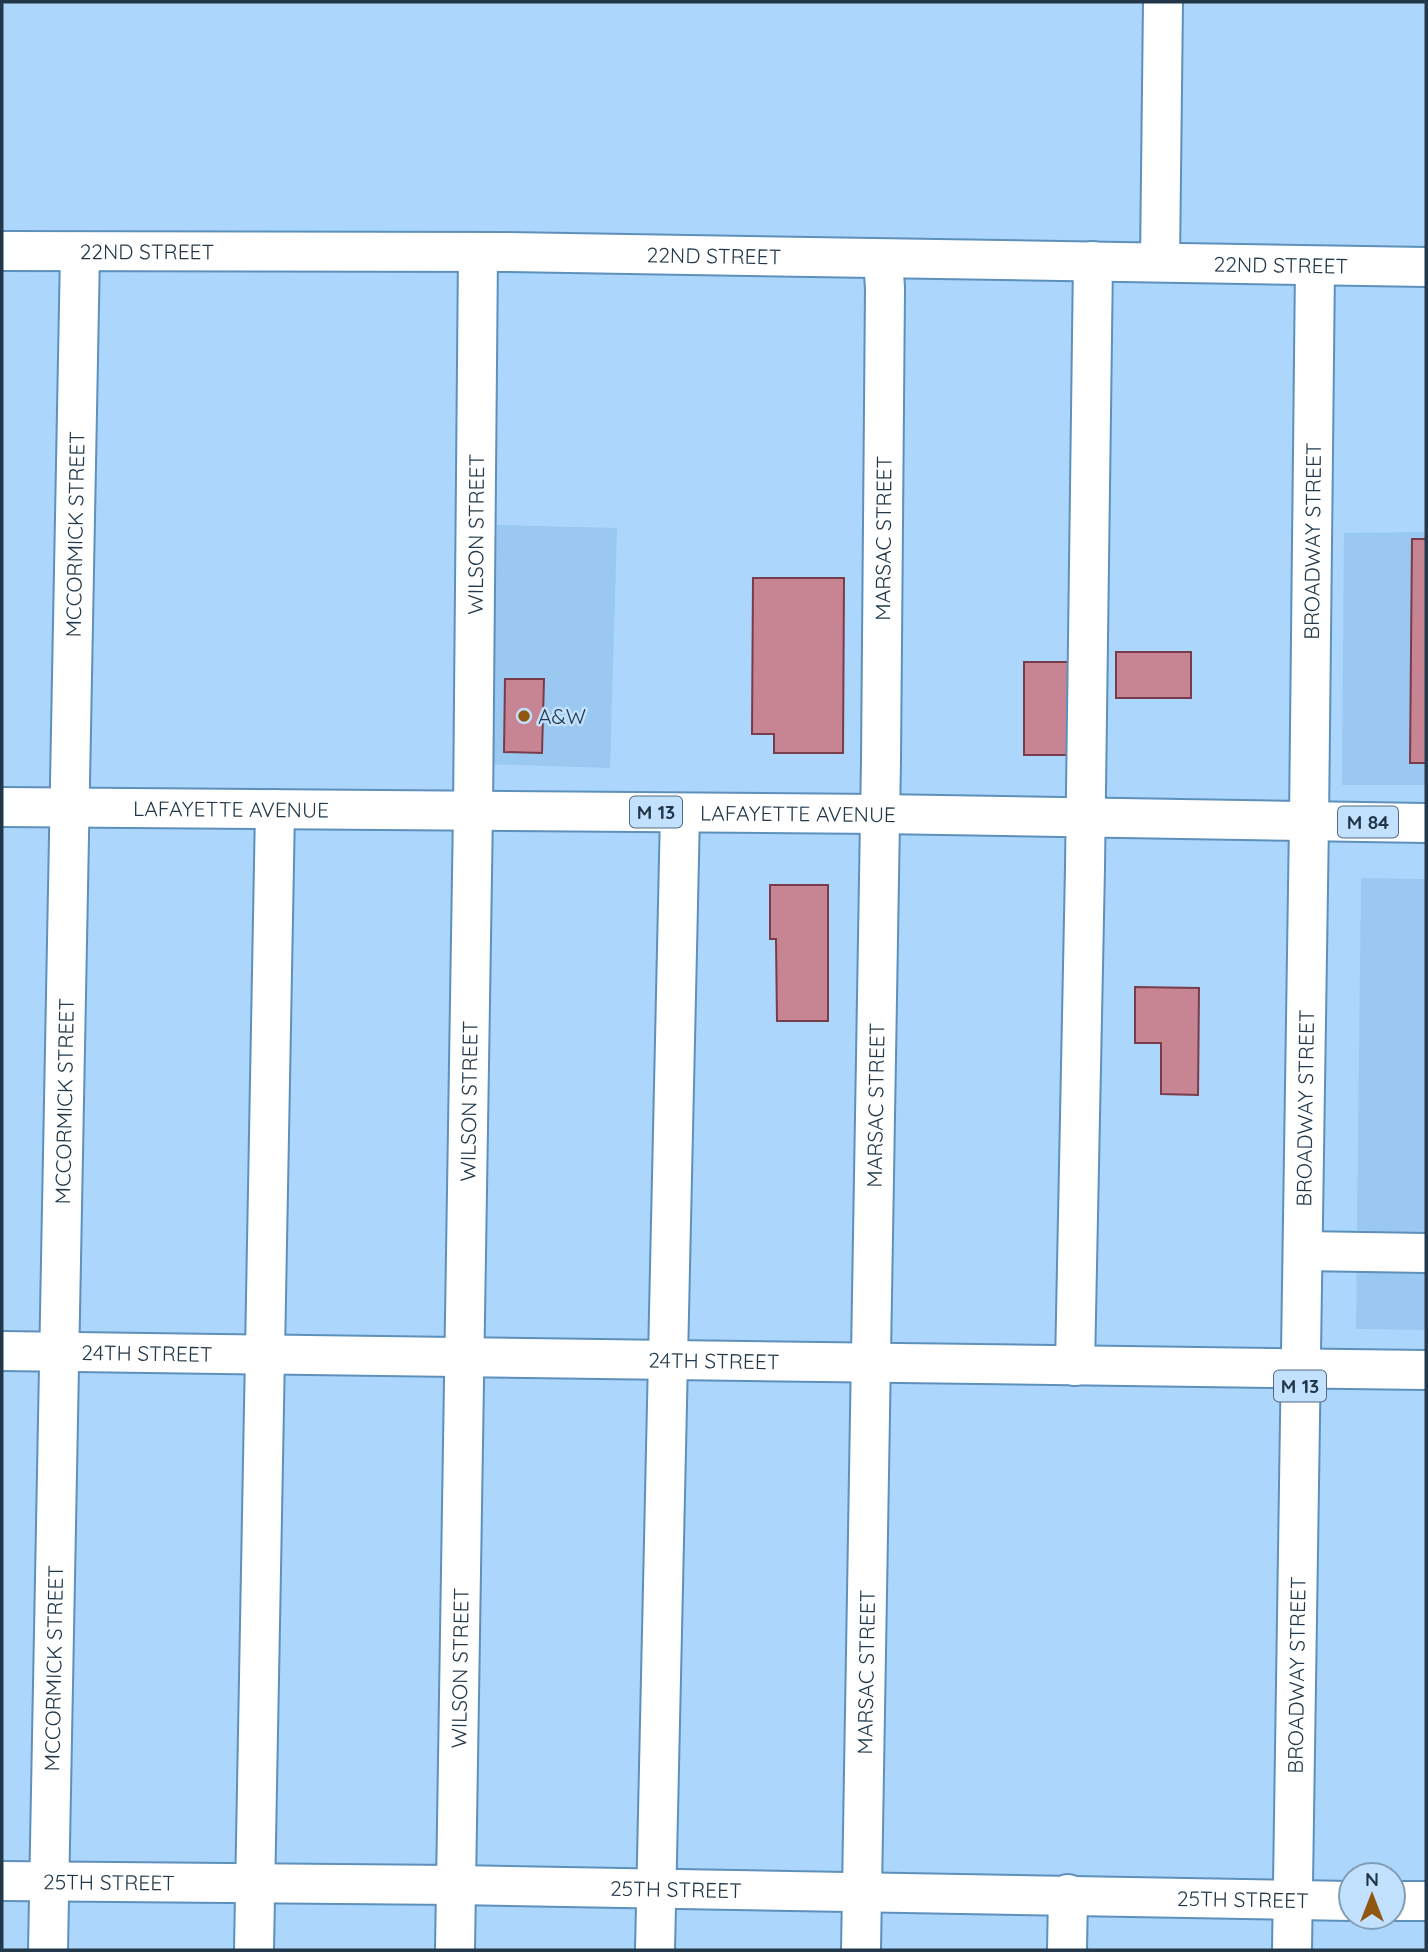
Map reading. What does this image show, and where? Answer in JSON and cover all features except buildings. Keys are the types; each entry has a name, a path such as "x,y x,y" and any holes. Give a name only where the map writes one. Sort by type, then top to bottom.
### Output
{"street":[{"path":"1160,261 1163,2"},
{"name":"22ND STREET","path":"2,251 478,251 1426,267"},
{"name":"WILSON STREET","path":"455,1950 478,251"},
{"name":"MCCORMICK STREET","path":"48,1950 80,252"},
{"name":"MARSAC STREET","path":"861,1950 880,814 885,288 883,259"},
{"path":"1075,1366 1093,261"},
{"name":"BROADWAY STREET","path":"1292,1950 1315,266"},
{"name":"LAFAYETTE AVENUE","path":"2,807 880,814 1426,823"},
{"path":"254,1950 275,809"},
{"path":"656,1950 680,813"},
{"path":"1303,1251 1426,1253"},
{"name":"24TH STREET","path":"2,1351 1426,1370"},
{"name":"25TH STREET","path":"2,1881 455,1885 1337,1900"},
{"path":"1067,1950 1068,1895"},
{"path":"1407,1901 1426,1901"}],"shaded area":[{"path":"497,525 617,528 610,768 489,764"},
{"path":"1426,532 1426,785 1342,785 1344,533"},
{"path":"1361,878 1426,879 1426,1330 1356,1329"}],"place":[{"name":"A&W","path":"524,716"}]}
